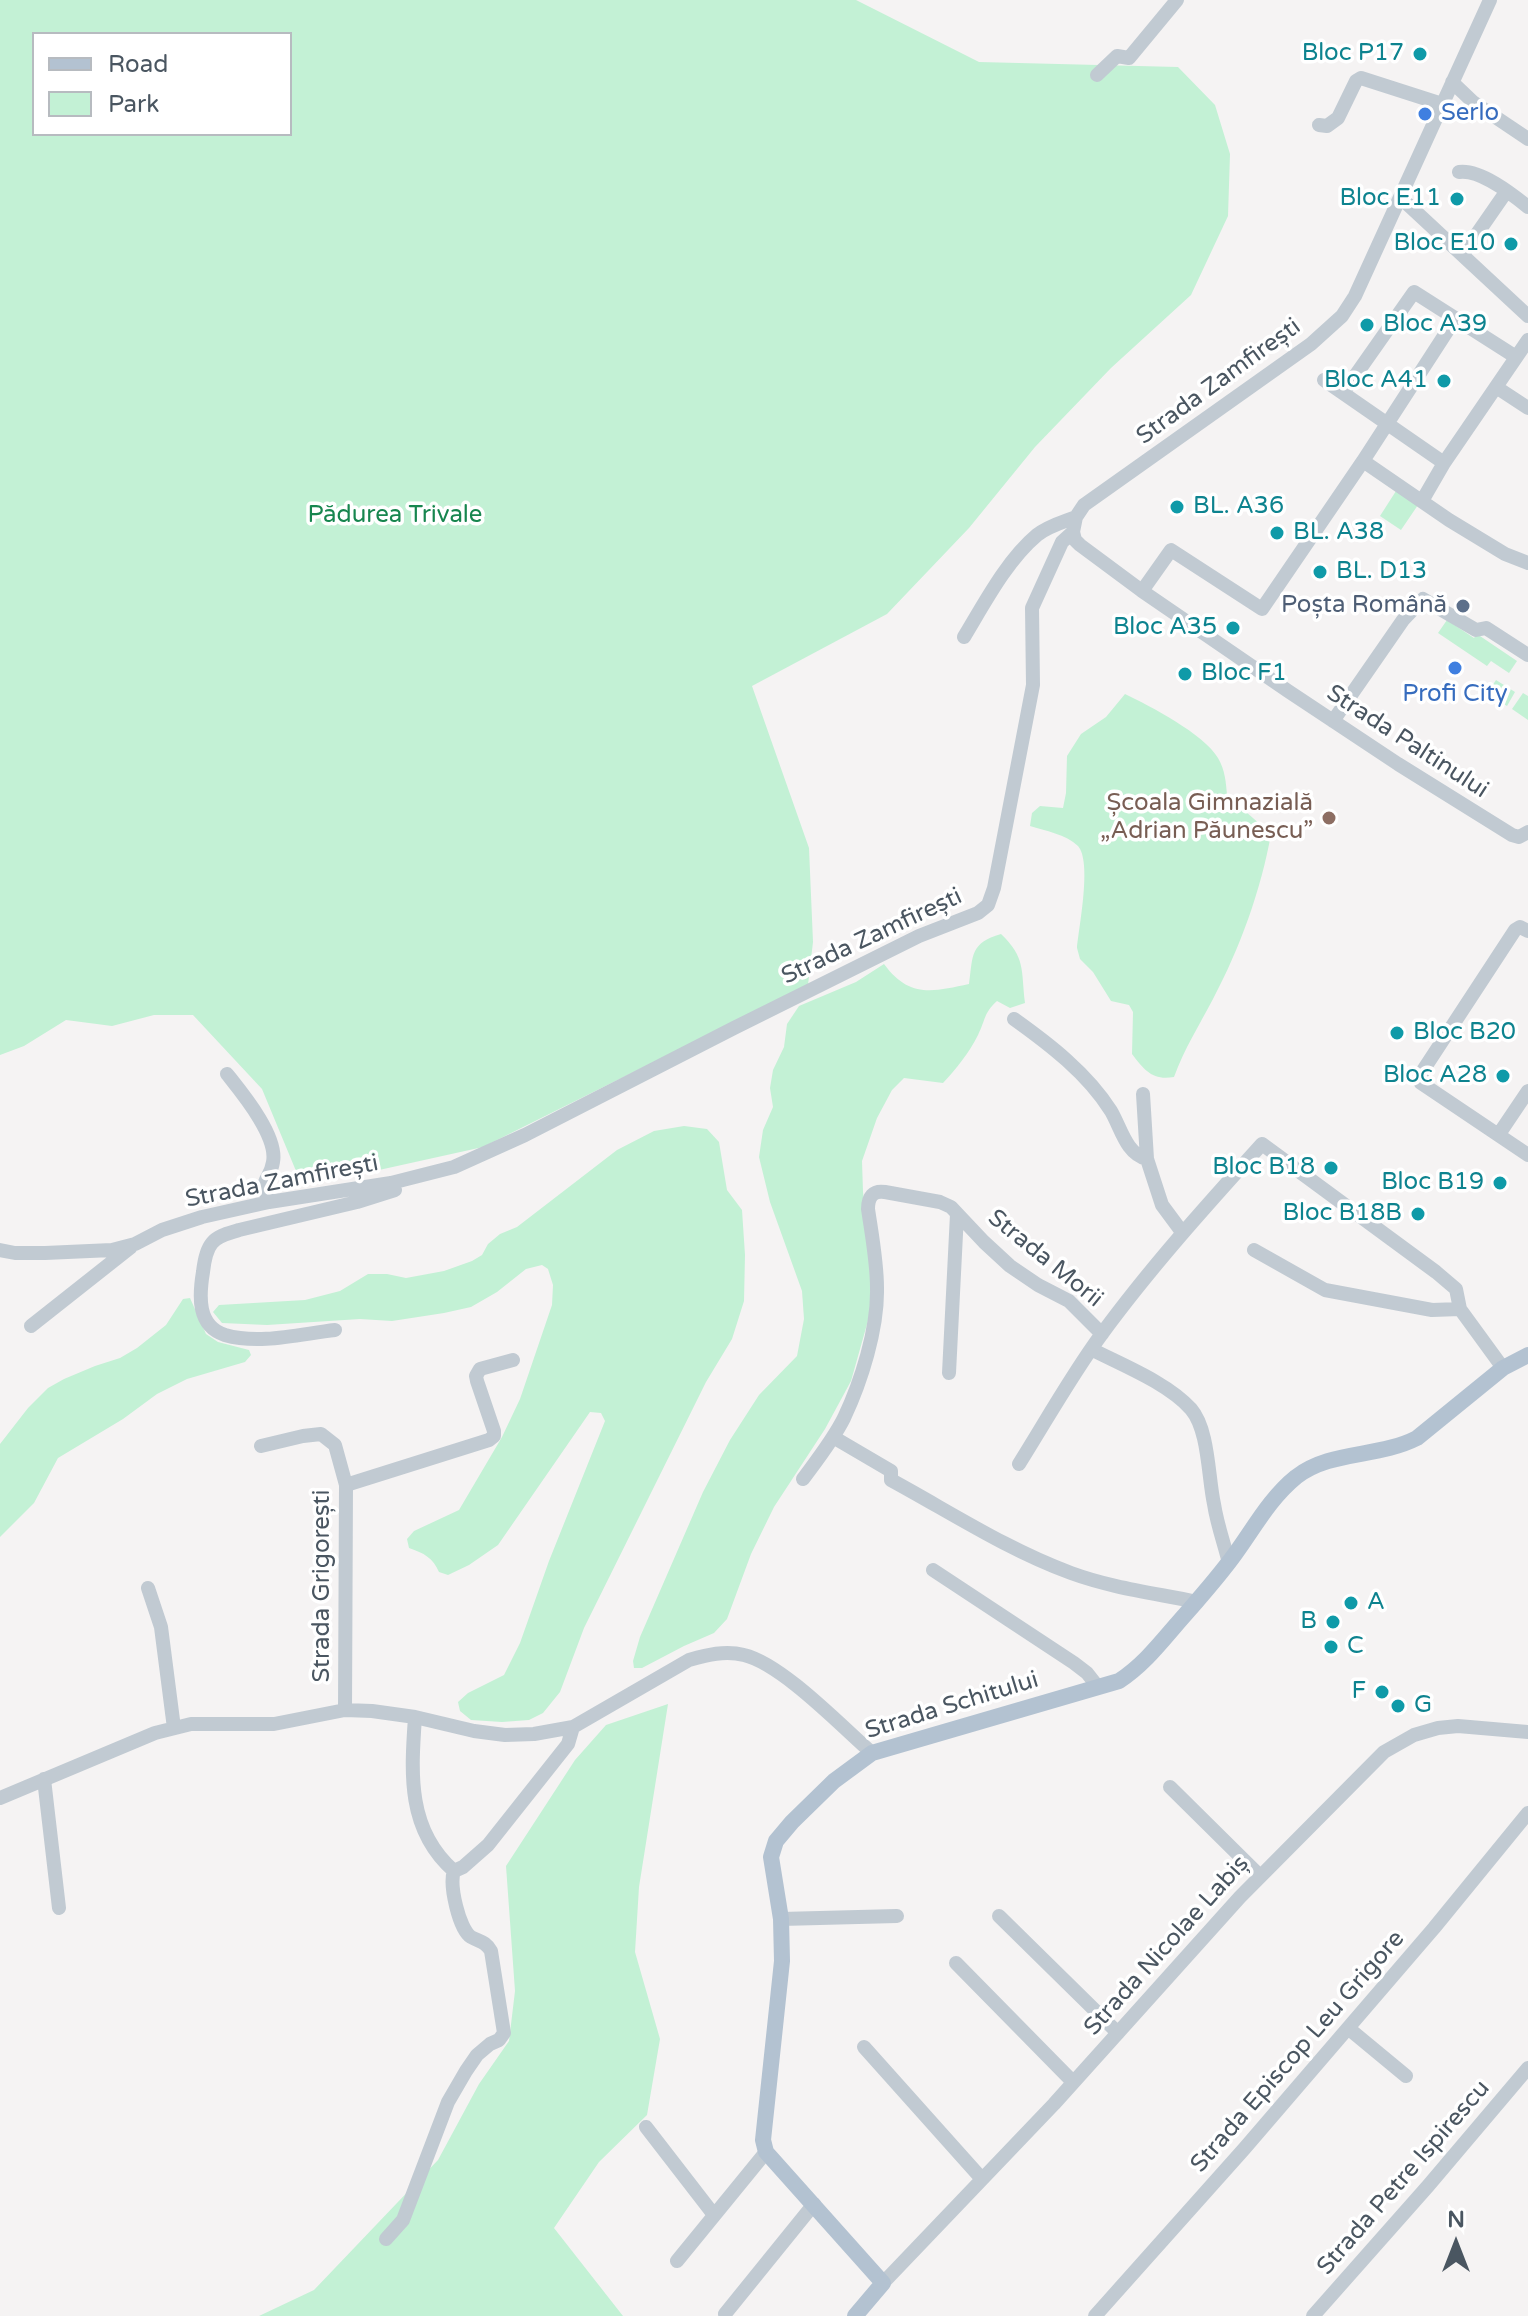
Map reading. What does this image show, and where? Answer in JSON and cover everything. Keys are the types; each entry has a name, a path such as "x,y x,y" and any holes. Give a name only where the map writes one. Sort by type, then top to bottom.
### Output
{"main road":[{"name":"Strada Schitului","path":"766,2152 763,2140 780,1985 781,1919 772,1848 792,1822 834,1781 872,1753 1119,1681 1138,1668 1197,1602 1279,1492 1298,1476 1317,1464 1344,1456 1381,1452 1417,1438 1503,1368 1528,1355"},
{"path":"766,2152 883,2283 855,2316"}],"street":[{"path":"1097,75 1117,56 1129,58 1177,0"},
{"name":"Strada Zamfirești","path":"0,1250 15,1253 112,1250 202,1217 269,1202 413,1178 454,1167 525,1135 919,936 978,913 988,905 994,888 1033,685 1032,608 1062,542 1073,532 1076,517 1084,505 1328,331 1342,316 1355,296 1401,198 1490,0"},
{"path":"1319,125 1327,126 1338,118 1356,81 1361,78 1442,104"},
{"path":"1452,82 1473,102 1528,139"},
{"path":"1459,172 1477,174 1528,207"},
{"path":"1463,254 1506,192"},
{"path":"1401,198 1528,316"},
{"path":"1343,393 1414,292 1516,357"},
{"path":"1142,591 1171,550 1262,609 1455,319"},
{"path":"1422,501 1444,463 1528,340"},
{"path":"1324,380 1444,463"},
{"path":"1496,387 1528,408"},
{"path":"1363,461 1449,520 1505,554 1528,563"},
{"path":"964,637 1022,550 1049,527 1076,517"},
{"name":"Strada Paltinului","path":"1073,532 1080,545 1142,591 1333,721 1512,835 1519,837 1528,832"},
{"path":"1333,721 1403,620 1423,599 1476,630 1486,628 1528,655"},
{"path":"1528,931 1520,927 1515,930 1422,1072 1421,1083 1528,1155"},
{"path":"1014,1019 1049,1044 1097,1091 1130,1149 1137,1157 1147,1159"},
{"path":"227,1074 246,1097 268,1137 273,1164 264,1180 264,1191 269,1202"},
{"path":"1499,1134 1528,1091"},
{"path":"1143,1094 1147,1159 1162,1205 1182,1232"},
{"path":"1019,1464 1102,1334 1182,1232 1262,1144 1456,1289 1460,1309 1503,1368"},
{"path":"335,1330 267,1339 223,1334 210,1327 202,1314 200,1293 204,1263 211,1244 220,1236 239,1230 396,1190 413,1178"},
{"name":"Strada Morii","path":"833,1437 857,1384 875,1315 876,1261 868,1201 879,1191 940,1202 951,1207 1010,1266 1069,1301 1102,1334"},
{"path":"949,1373 957,1214"},
{"path":"31,1326 135,1244"},
{"path":"1254,1250 1325,1290 1432,1310 1460,1309"},
{"name":"Strada Morii","path":"1091,1349 1152,1381 1192,1410 1201,1426 1214,1506 1229,1563"},
{"path":"346,1485 489,1440 494,1436 494,1431 477,1381 477,1372 513,1360"},
{"name":"Strada Grigorești","path":"261,1446 321,1434 335,1445 346,1485 345,1710"},
{"path":"803,1479 833,1437 891,1471 891,1480 1033,1556 1071,1573 1138,1592 1197,1602"},
{"path":"933,1570 1074,1663 1098,1687"},
{"path":"148,1588 161,1627 174,1728"},
{"name":"Strada Grigorești","path":"0,1798 155,1733 191,1724 274,1724 345,1710 415,1717 505,1735 573,1727 689,1660 727,1653 744,1655 764,1663 785,1677 872,1753"},
{"path":"415,1717 413,1753 420,1824 441,1860 454,1871"},
{"name":"Strada Nicolae Labiș","path":"883,2283 1073,2082 1260,1876 1384,1752 1400,1741 1438,1728 1458,1726 1528,1732"},
{"path":"386,2239 403,2220 427,2153 460,2081 477,2055 504,2033 491,1951 464,1929 451,1879 454,1871 488,1845 548,1772 568,1744 573,1727"},
{"path":"44,1779 59,1908"},
{"path":"1170,1787 1260,1876"},
{"name":"Strada Episcop Leu Grigore","path":"1095,2316 1244,2149 1434,1928 1528,1813"},
{"path":"781,1919 897,1916"},
{"path":"999,1916 1118,2033"},
{"path":"956,1963 1073,2082"},
{"path":"1348,2028 1406,2076"},
{"path":"864,2047 982,2179"},
{"name":"Strada Petre Ispirescu","path":"1313,2316 1528,2068"},
{"path":"646,2127 714,2215"},
{"path":"677,2261 766,2152"},
{"path":"725,2314 814,2204"}],"green space":[{"name":"Pădurea Trivale","path":"0,0 856,0 979,62 1178,67 1215,105 1230,154 1228,216 1191,295 1111,368 1035,447 969,528 887,614 752,686 809,848 813,942 808,985 483,1147 370,1172 301,1183 262,1089 193,1015 154,1015 112,1026 66,1020 24,1046 0,1055"},
{"path":"1396,491 1418,505 1401,530 1380,516"},
{"path":"1447,620 1474,638 1477,634 1517,661 1509,673 1491,661 1487,666 1438,633"},
{"path":"1496,680 1515,692 1507,706 1487,694"},
{"path":"1523,693 1528,696 1528,720 1512,709"},
{"path":"1125,694 1176,722 1211,749 1222,767 1227,795 1271,834 1262,876 1241,939 1174,1077 1167,1078 1155,1076 1136,1060 1132,1054 1133,1012 1129,1005 1111,1001 1093,972 1080,959 1077,948 1084,866 1078,846 1061,836 1030,826 1032,813 1040,806 1063,808 1067,756 1081,734 1106,717"},
{"path":"1001,934 1019,958 1025,1003 1010,1008 997,1001 987,1013 971,1048 943,1083 904,1078 892,1090 877,1118 862,1161 871,1310 851,1381 825,1429 774,1507 751,1554 727,1619 714,1633 642,1668 634,1668 640,1637 703,1492 730,1440 759,1395 797,1356 804,1319 802,1291 770,1202 759,1157 763,1130 773,1107 770,1088 773,1070 784,1047 787,1024 799,1006 856,982 884,964 903,983 922,990 969,984 978,946"},
{"path":"684,1126 707,1129 719,1142 727,1190 742,1210 744,1301 732,1339 706,1382 584,1628 560,1692 543,1713 529,1720 471,1720 460,1711 458,1702 468,1693 504,1675 520,1643 605,1421 601,1413 590,1412 498,1545 469,1565 448,1575 439,1572 427,1557 409,1548 407,1539 414,1531 459,1510 502,1437 520,1399 552,1305 553,1285 548,1269 542,1265 526,1269 497,1292 471,1307 392,1321 360,1319 267,1325 222,1323 213,1312 219,1305 305,1300 340,1291 368,1274 406,1278 444,1271 472,1261 482,1255 488,1244 500,1234 517,1227 617,1150 654,1131"},
{"path":"190,1298 206,1334 218,1342 249,1350 251,1355 245,1362 187,1379 157,1394 123,1419 58,1458 34,1503 0,1537 0,1444 28,1408 48,1388 64,1379 120,1358 137,1348 166,1325 183,1299"},
{"path":"668,1704 639,1887 635,1952 660,2039 647,2115 599,2162 554,2228 623,2316 259,2316 314,2290 438,2160 479,2084 509,2041 515,1991 506,1866 575,1760 606,1725"}],"place":[{"name":"Bloc P17","path":"1420,54"},
{"name":"Serlo","path":"1425,114"},
{"name":"Bloc E11","path":"1457,199"},
{"name":"Bloc E10","path":"1511,244"},
{"name":"Bloc A39","path":"1367,325"},
{"name":"Bloc A41","path":"1444,381"},
{"name":"BL. A36","path":"1177,507"},
{"name":"BL. A38","path":"1277,533"},
{"name":"BL. D13","path":"1320,572"},
{"name":"Poșta Română","path":"1463,606"},
{"name":"Bloc A35","path":"1233,628"},
{"name":"Profi City","path":"1455,668"},
{"name":"Bloc F1","path":"1185,674"},
{"name":"Școala Gimnazială „Adrian Păunescu”","path":"1329,818"},
{"name":"Bloc B20","path":"1397,1033"},
{"name":"Bloc A28","path":"1503,1076"},
{"name":"Bloc B18","path":"1331,1168"},
{"name":"Bloc B19","path":"1500,1183"},
{"name":"Bloc B18B","path":"1418,1214"},
{"name":"A","path":"1351,1603"},
{"name":"B","path":"1333,1622"},
{"name":"C","path":"1331,1647"},
{"name":"F","path":"1382,1692"},
{"name":"G","path":"1398,1706"}]}
